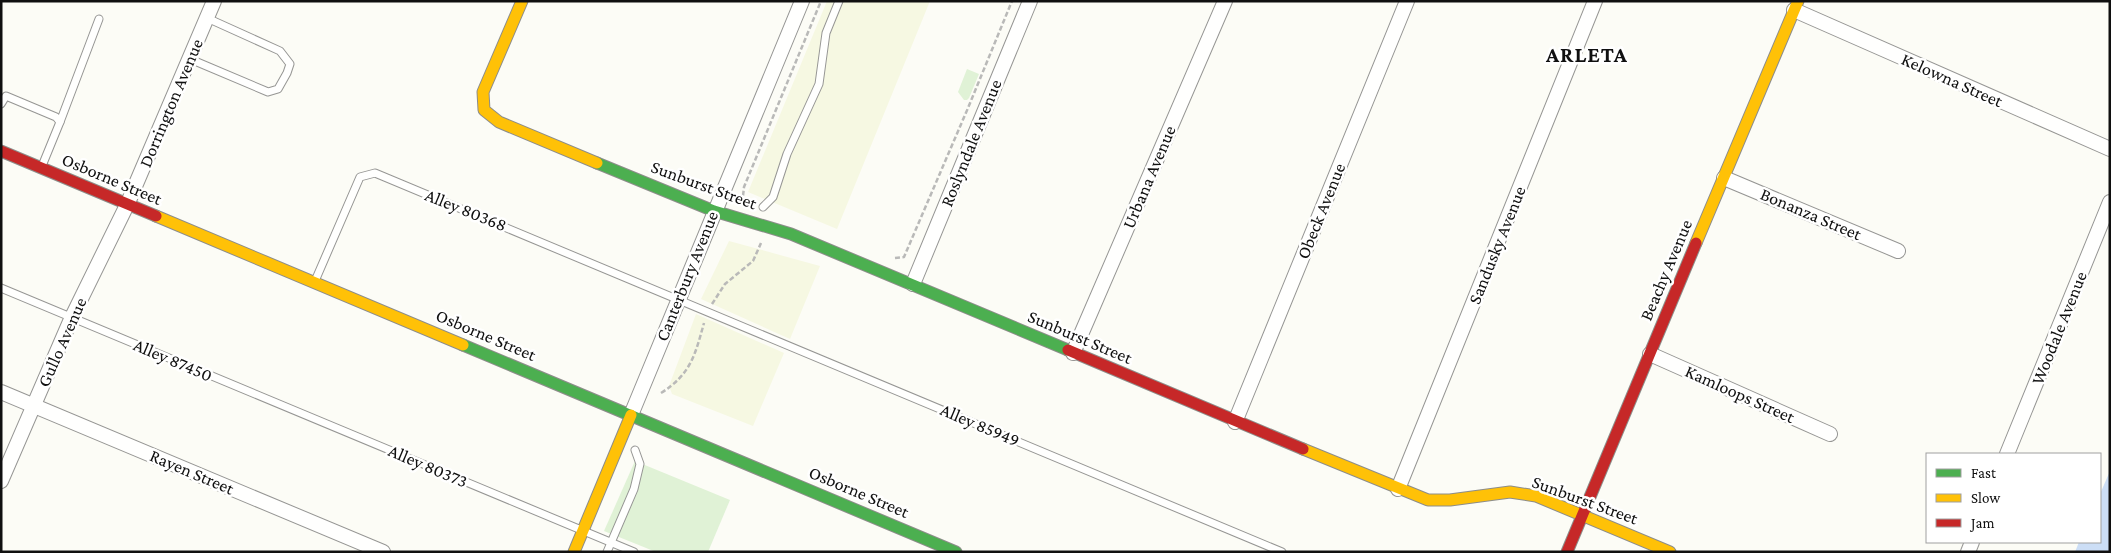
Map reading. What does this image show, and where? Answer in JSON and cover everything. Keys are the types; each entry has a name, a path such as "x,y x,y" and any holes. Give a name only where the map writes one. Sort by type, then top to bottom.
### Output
{"street":[{"name":"Dorrington Avenue","path":"127,204 214,1"},
{"name":"Sunburst Street","path":"522,1 483,92 484,110 499,122 714,211 790,234 913,284 1235,422 1398,489 1428,500 1450,500 1510,492 1536,496 1583,514 1670,552"},
{"name":"Canterbury Avenue","path":"574,552 802,1"},
{"name":"Roslyndale Avenue","path":"913,284 1030,1"},
{"name":"Urbana Avenue","path":"1073,353 1225,1"},
{"name":"Obeck Avenue","path":"1235,422 1407,1"},
{"name":"Sandusky Avenue","path":"1398,489 1595,1"},
{"name":"Kelowna Street","path":"1796,6 2110,149"},
{"name":"Beachy Avenue","path":"1567,552 1796,6"},
{"name":"Osborne Street","path":"1,151 956,552"},
{"name":"Bonanza Street","path":"1724,178 1898,251"},
{"name":"Woodale Avenue","path":"2007,453 2110,202"},
{"name":"Gullo Avenue","path":"1,481 72,318 127,204"},
{"name":"Kamloops Street","path":"1650,354 1830,434"},
{"name":"Rayen Street","path":"1,392 376,550"}],"lane":[{"path":"762,207 773,197 787,154 818,84 826,34 839,1"},
{"path":"190,59 268,92 278,89 287,73 290,64 280,50 207,18"},
{"path":"41,168 99,20"},
{"path":"1,104 6,96 56,117 60,122"},
{"name":"Alley 80368","path":"314,283 360,177 375,172 678,298"},
{"name":"Alley 87450","path":"1,288 274,402"},
{"name":"Alley 85949","path":"678,298 1282,552"},
{"name":"Alley 80373","path":"274,402 634,552"},
{"path":"607,552 634,489 640,464 635,450"}],"path":[{"path":"744,187 821,1"},
{"path":"904,257 1012,1"}],"green space":[{"path":"827,1 930,1 837,229 748,192"},
{"path":"967,69 979,74 969,98 964,100 958,92"},
{"path":"729,241 820,266 790,339 701,299"},
{"path":"696,314 784,353 753,426 672,394 669,386"},
{"path":"635,461 730,500 708,552 656,552 604,531"}],"water":[{"path":"2110,471 2110,552 2075,552 2079,543 2101,543 2101,492"}],"traffic: fast":[{"path":"597,163 714,211 791,234 1068,350"},
{"path":"463,345 956,552"}],"traffic: slow":[{"path":"522,1 483,92 484,110 499,122 597,163"},
{"path":"1696,243 1798,1"},
{"path":"156,216 463,345"},
{"path":"574,552 631,415"},
{"path":"1303,449 1428,500 1450,500 1510,492 1536,496 1670,552"}],"traffic: jam":[{"path":"1,151 156,216"},
{"path":"1567,552 1696,243"},
{"path":"1068,350 1303,449"}],"district":[{"name":"ARLETA","path":"1587,54"}]}
